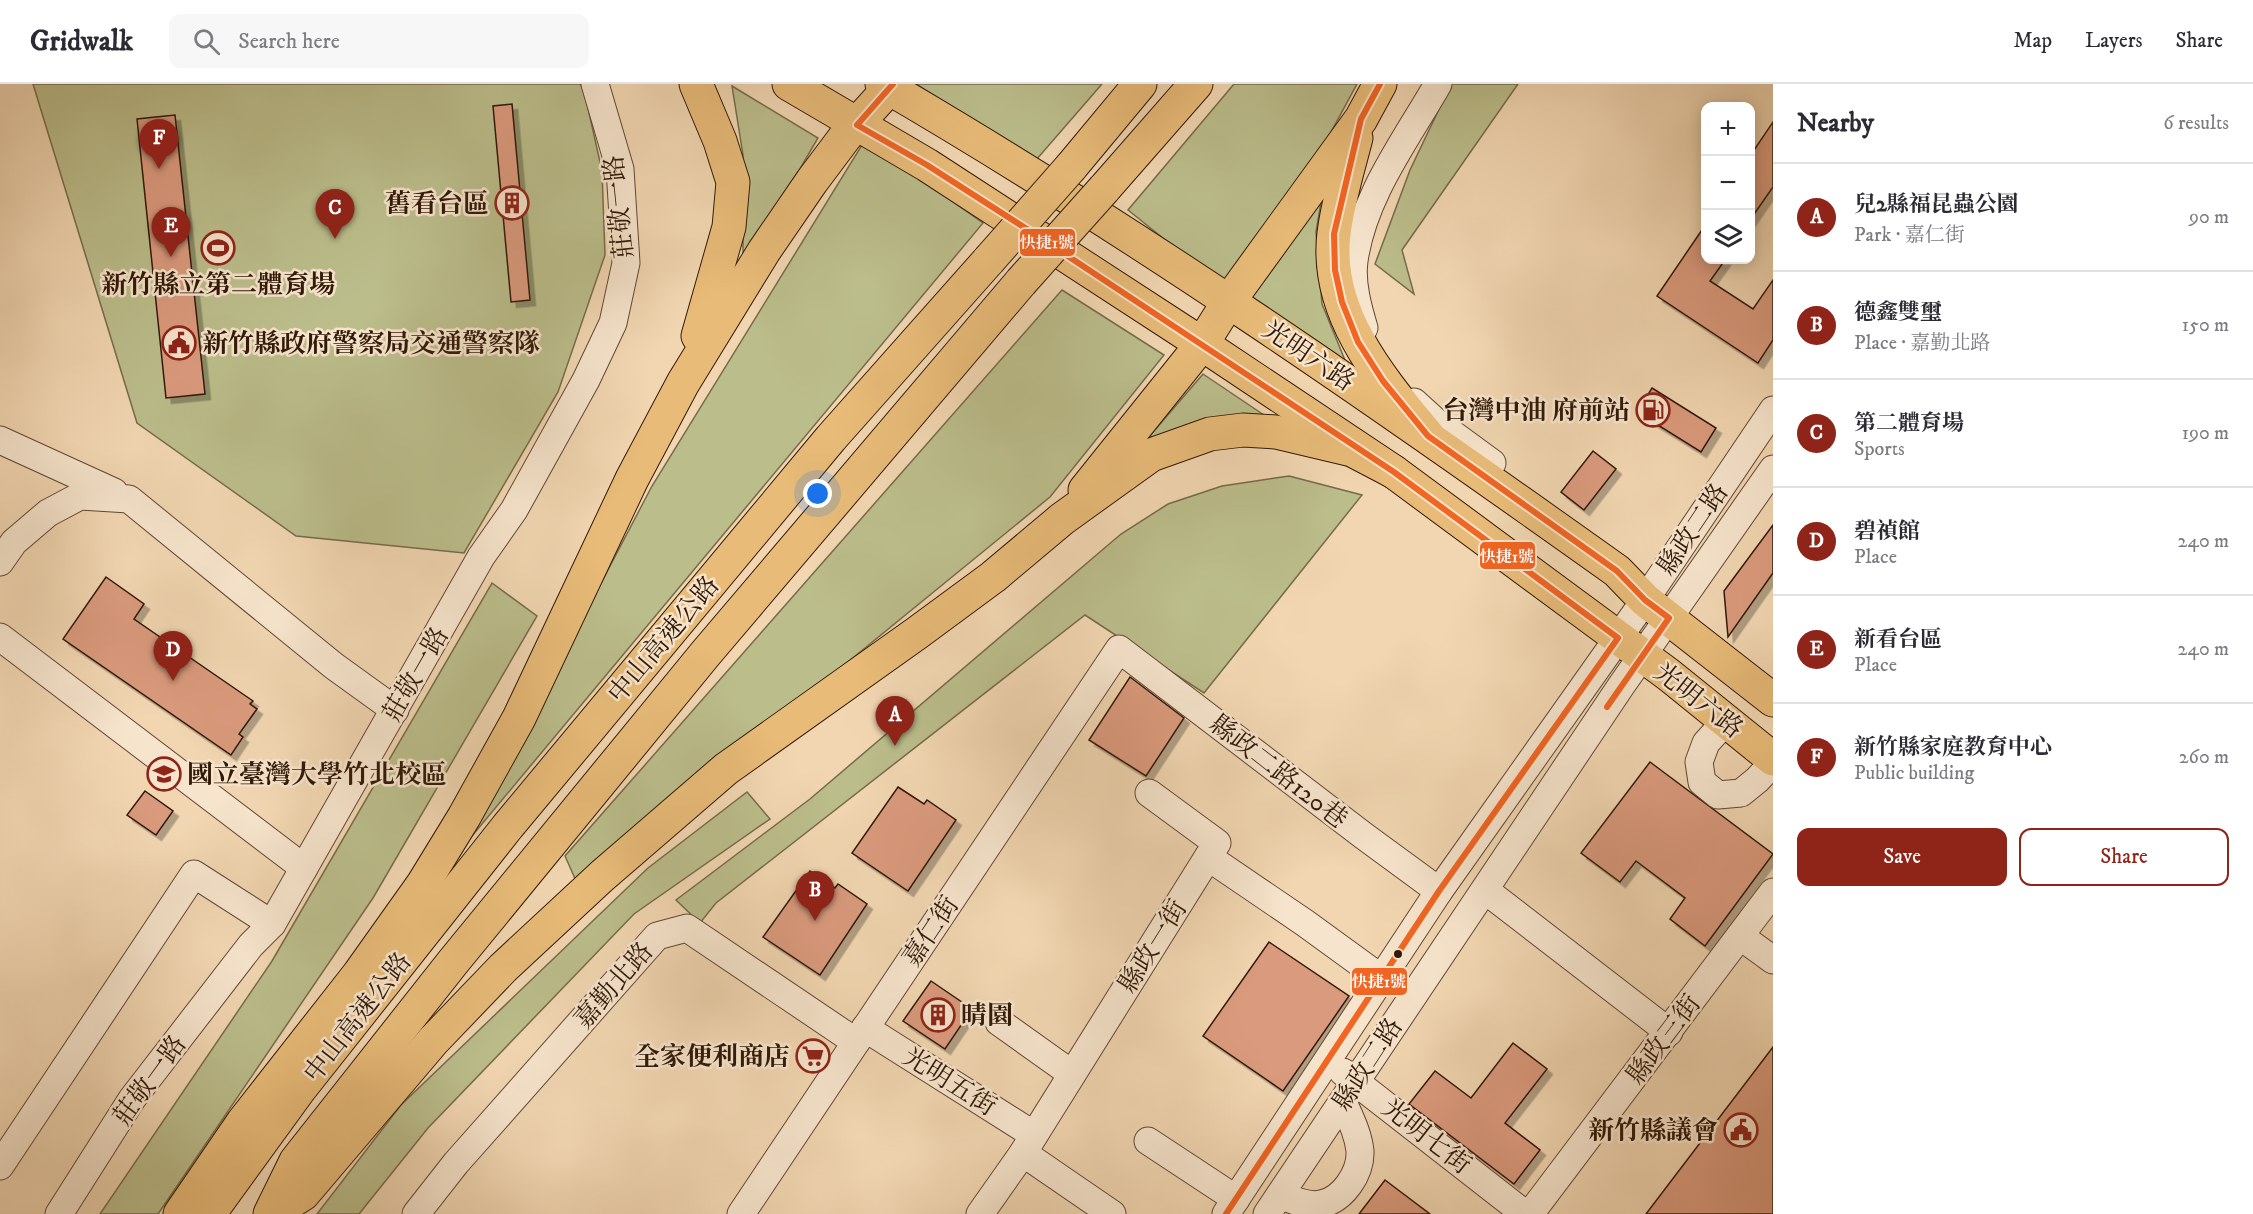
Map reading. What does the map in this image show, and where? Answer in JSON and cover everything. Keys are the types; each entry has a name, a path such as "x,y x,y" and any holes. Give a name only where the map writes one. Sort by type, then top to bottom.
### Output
{"main road":[{"path":"683,383 729,227 733,182 720,141 696,84"},
{"name":"光明六路","path":"789,84 927,165 1394,472 1630,647 1726,721 1773,761"},
{"name":"中山高速公路","path":"209,1214 299,1090 508,825 831,438 989,260 1068,181 1140,84"},
{"name":"中山高速公路","path":"270,1214 296,1161 453,962 706,653 1021,282 1196,84"},
{"path":"1062,519 1202,344 1229,301 1361,119 1380,84"},
{"path":"180,1214 243,1122 359,974 423,884 464,817 519,718 627,489 683,383 764,250 812,181 888,85"},
{"name":"光明六路","path":"888,85 987,145 1068,181 1229,301 1428,436 1617,571 1657,609 1773,700"},
{"path":"1361,119 1334,234 1335,270 1342,302 1358,342 1383,381 1428,436"},
{"path":"270,1214 303,1194 434,1041 503,968 602,876 726,769 993,577 1062,519 1151,455 1181,442 1210,434 1243,430 1276,432 1352,450 1394,472"}],"street":[{"name":"莊敬一路","path":"59,1214 132,1099 251,945 272,924 482,557 514,510 586,380 612,323 626,263 620,169 595,84"},
{"path":"1438,84 1385,173 1363,221 1354,263 1357,304 1364,328 1387,374 1404,393 1436,422 1624,562 1657,609"},
{"name":"縣政二路","path":"1657,609 1773,410"},
{"path":"0,440 129,499 334,666 395,710"},
{"name":"縣政二路","path":"1231,1207 1439,891 1630,647 1657,609 1773,469"},
{"path":"0,562 14,542 48,513 80,496 129,499"},
{"path":"0,637 304,868"},
{"name":"縣政二路","path":"1274,1205 1485,890 1630,647"},
{"name":"縣政二路120巷","path":"1119,649 1439,891"},
{"name":"嘉仁街","path":"741,1214 1119,649"},
{"path":"1726,721 1706,743 1699,762 1702,782 1718,795 1741,794 1773,761"},
{"path":"1149,793 1217,843 1208,857 1382,979"},
{"name":"縣政一街","path":"981,1214 1029,1144 1208,857"},
{"path":"0,1166 194,874 272,924"},
{"path":"1485,890 1670,1032"},
{"name":"縣政三街","path":"1528,1214 1670,1032 1773,892"},
{"name":"嘉勤北路","path":"416,1214 456,1163 657,936 687,928 861,1035"},
{"path":"1740,936 1773,960"},
{"path":"999,1022 1072,1074"},
{"name":"光明五街","path":"861,1035 1029,1144 1112,1214"},
{"name":"光明七街","path":"1327,1061 1350,1091 1528,1214"},
{"path":"1274,1205 1299,1203 1321,1205 1340,1195 1355,1175 1360,1153 1350,1091"},
{"path":"1148,1141 1231,1207"}],"green space":[{"path":"33,84 580,84 584,90 602,171 605,255 558,392 464,553 296,536 137,423"},
{"path":"916,84 1102,84 1036,160"},
{"path":"1234,84 1357,84 1325,143 1230,292 1128,210"},
{"path":"1451,84 1518,84 1402,250 1414,294 1375,264 1410,170"},
{"path":"732,86 818,138 743,266 743,155"},
{"path":"865,140 983,223 462,848 652,486"},
{"path":"1324,184 1316,232 1322,304 1349,370 1246,297"},
{"path":"1062,290 1164,355 1050,497 577,883 565,856"},
{"path":"1203,374 1264,415 1148,438"},
{"path":"1289,476 1362,495 1204,693 1085,615 716,903 700,923 676,900 810,799 1121,534 1168,504 1222,486"},
{"path":"492,583 537,616 373,898 158,1214 100,1214 272,961"},
{"path":"747,792 770,819 634,914 428,1128 359,1214 317,1214 401,1105 648,868"}],"building":[{"name":"舊看台區","path":"512,104 530,300 511,302 493,106"},
{"path":"175,115 205,394 166,398 137,119"},
{"path":"1773,122 1773,187 1755,213 1755,156 1755,149"},
{"path":"1701,231 1701,264 1722,264 1710,281 1753,309 1773,280 1773,340 1758,363 1657,296"},
{"path":"1652,388 1716,428 1701,452 1637,412"},
{"path":"1593,451 1616,469 1584,510 1561,492"},
{"path":"1773,525 1773,573 1728,637 1724,591"},
{"path":"106,577 144,604 134,619 253,701 250,704 257,709 239,734 243,737 231,755 63,639"},
{"path":"1130,677 1184,718 1146,776 1089,740"},
{"path":"1650,762 1773,854 1705,946 1670,919 1685,898 1636,861 1620,882 1581,853"},
{"path":"898,787 924,804 927,800 956,820 908,891 852,853"},
{"path":"145,791 173,811 156,835 127,815"},
{"path":"810,871 835,888 838,884 867,904 820,975 763,937"},
{"path":"1269,942 1349,996 1283,1091 1203,1036"},
{"name":"晴園","path":"931,981 972,1009 945,1049 903,1021"},
{"path":"1513,1043 1547,1069 1505,1123 1540,1150 1514,1184 1409,1104 1435,1071 1471,1098"},
{"name":"新竹縣議會","path":"1773,1047 1773,1214 1646,1214"},
{"path":"1385,1180 1430,1214 1359,1214"}],"transit line":[{"name":"快捷1號","path":"893,84 857,125 927,165 1033,233 1394,472 1618,638 1439,891 1226,1214"},
{"name":"快捷1號","path":"1380,84 1361,119 1334,234 1335,270 1342,302 1358,342 1383,381 1428,436 1617,571 1645,600 1669,618 1607,707"}],"place":[{"name":"新竹縣家庭教育中心","path":"159,169"},
{"name":"舊看台區","path":"512,203"},
{"name":"第二體育場","path":"335,239"},
{"name":"新竹縣立第二體育場","path":"218,248"},
{"name":"新看台區","path":"171,257"},
{"name":"新竹縣政府警察局交通警察隊","path":"179,343"},
{"name":"台灣中油 府前站","path":"1653,410"},
{"name":"碧禎館","path":"173,681"},
{"name":"兒2縣福昆蟲公園","path":"895,746"},
{"name":"國立臺灣大學竹北校區","path":"164,774"},
{"name":"德鑫雙璽","path":"815,921"},
{"name":"晴園","path":"938,1015"},
{"name":"全家便利商店","path":"813,1056"},
{"name":"新竹縣議會","path":"1741,1130"}]}
